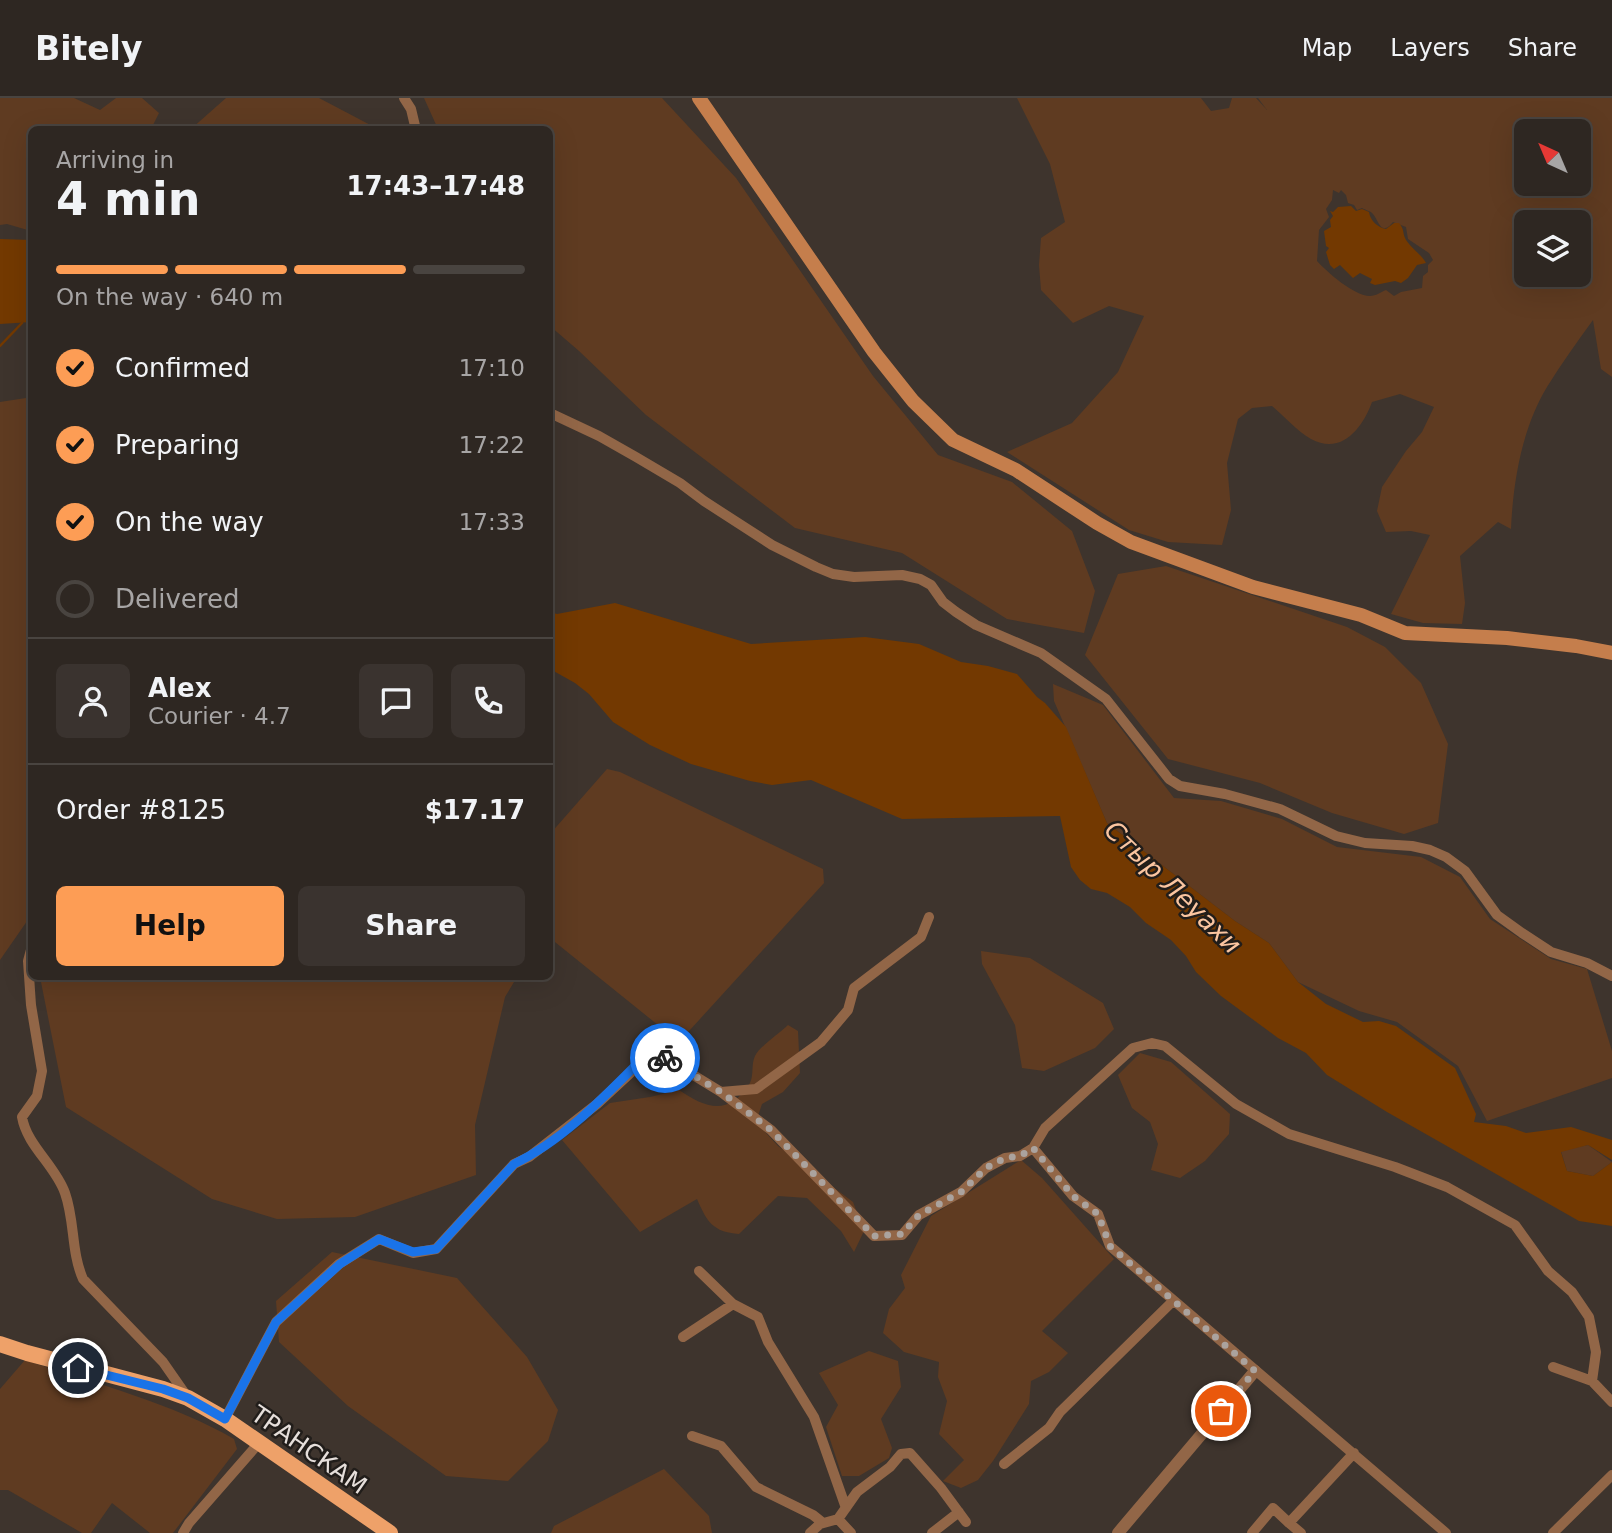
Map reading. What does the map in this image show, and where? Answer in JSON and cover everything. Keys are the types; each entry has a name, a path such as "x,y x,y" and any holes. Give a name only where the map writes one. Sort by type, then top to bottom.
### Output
{"highway":[{"name":"ТРАНСКАМ","path":"0,1344 188,1398 225,1419 390,1533"}],"main road":[{"path":"699,98 874,352 913,401 953,440 1016,470 1131,542 1253,587 1361,615 1405,634 1507,638 1612,653"}],"street":[{"path":"404,98 414,126"},
{"path":"553,414 636,457 772,545 816,567 833,574 854,577 902,575 920,579 931,586 943,602 976,625 1041,653 1106,699 1169,779 1180,786 1280,809 1336,836 1365,844 1412,846 1446,857 1465,871 1497,915 1522,933 1551,952 1587,963 1612,976"},
{"path":"721,1092 756,1089 821,1042 848,1010 854,988 920,937 929,917"},
{"path":"29,980 42,1071 37,1096 22,1116 24,1127 55,1172 65,1194 77,1264 83,1279 163,1362 188,1398"},
{"path":"225,1419 276,1322 315,1285 340,1264 379,1239 413,1252 436,1249 514,1164 529,1157 597,1104 645,1056 654,1051 721,1092 771,1130 874,1236 902,1234 919,1215 961,1192 986,1168 1005,1158 1020,1156 1033,1148 1045,1128 1133,1048 1152,1043 1165,1046 1236,1104 1289,1134 1395,1167 1447,1187 1515,1225 1548,1271 1572,1292 1590,1317 1596,1352 1592,1381"},
{"path":"1033,1148 1073,1196 1098,1214 1110,1246 1446,1533"},
{"path":"699,1271 733,1304 758,1317 768,1342 814,1417 846,1508"},
{"path":"1004,1464 1049,1428 1060,1412 1173,1301"},
{"path":"683,1337 733,1304"},
{"path":"1553,1367 1592,1381 1612,1402"},
{"path":"1118,1533 1255,1371"},
{"path":"692,1436 721,1446 756,1487 823,1523"},
{"path":"183,1533 258,1444"},
{"path":"810,1533 823,1523 838,1519 857,1492 890,1467 901,1454 910,1453 966,1522"},
{"path":"1289,1523 1354,1453"},
{"path":"1553,1533 1612,1475"},
{"path":"1252,1533 1273,1508 1301,1533"},
{"path":"932,1533 959,1512"},
{"path":"838,1519 851,1533"}],"shaded area":[{"path":"0,98 74,98 100,110 116,98 142,98 159,113 152,126 28,126 28,230 7,224 0,225"},
{"path":"226,98 319,98 372,126 194,126"},
{"path":"424,98 662,98 736,178 873,376 938,455 1012,482 1072,531 1095,591 1084,633 1007,619 902,553 795,528 646,415 553,329 553,126 437,126"},
{"path":"1017,98 1201,98 1211,111 1229,108 1232,98 1256,98 1267,110 1258,98 1612,98 1612,377 1601,369 1593,320 1563,361 1531,420 1520,456 1511,529 1498,522 1460,556 1465,603 1462,624 1423,623 1391,614 1430,535 1411,531 1386,532 1377,511 1382,487 1422,432 1434,407 1400,394 1372,402 1357,429 1342,441 1332,444 1311,439 1272,406 1252,408 1238,419 1227,463 1231,510 1222,545 1168,542 1129,530 1007,452 1072,423 1118,372 1144,316 1109,306 1073,323 1041,290 1041,238 1065,222 1050,164","holes":["1333,190 1339,193 1341,190 1348,203 1354,205 1357,210 1362,208 1372,213 1383,228 1393,222 1406,227 1408,239 1429,253 1433,260 1428,265 1428,272 1423,276 1422,288 1394,296 1386,290 1372,296 1364,295 1341,283 1317,261 1319,230 1329,217 1326,209 1332,200"]},
{"path":"28,399 28,920 0,960 0,402"},
{"path":"1166,566 1347,627 1385,647 1421,683 1448,744 1438,823 1404,834 1332,813 1260,783 1168,759 1085,655 1118,574"},
{"path":"1053,684 1103,705 1174,798 1221,801 1282,819 1337,847 1421,857 1460,877 1490,919 1551,959 1587,969 1612,1051 1612,1078 1487,1121 1458,1066 1397,1022 1359,1011 1298,982 1269,943 1235,921 1107,823 1054,701"},
{"path":"607,769 620,772 823,869 824,883 679,1042 553,940 553,831"},
{"path":"981,951 1030,958 1103,1003 1114,1029 1095,1048 1044,1071 1022,1068 1015,1025 982,964"},
{"path":"41,980 515,980 505,997 475,1125 476,1175 355,1217 277,1219 212,1199 66,1107"},
{"path":"788,1025 798,1031 800,1073 783,1092 762,1104 756,1122 778,1146 853,1202 864,1231 854,1252 841,1231 807,1198 778,1196 739,1234 723,1231 712,1224 697,1199 640,1232 562,1140 610,1103 679,1090 707,1105 725,1105 734,1101 750,1083 757,1052"},
{"path":"1140,1053 1171,1062 1230,1114 1229,1134 1205,1161 1180,1178 1151,1170 1158,1144 1150,1122 1132,1108 1118,1075"},
{"path":"1588,1145 1612,1162 1593,1176 1567,1171 1561,1151"},
{"path":"1021,1160 1042,1178 1114,1259 1042,1331 1068,1353 1049,1372 1031,1381 1029,1404 993,1461 978,1480 961,1488 943,1481 964,1460 939,1434 947,1401 938,1377 939,1362 904,1352 883,1333 889,1309 905,1288 901,1275 931,1216"},
{"path":"332,1252 457,1278 527,1357 558,1410 548,1441 508,1481 446,1476 348,1406 279,1342 276,1301"},
{"path":"869,1351 898,1361 901,1387 881,1419 892,1448 889,1458 859,1476 842,1476 826,1427 838,1405 819,1373"},
{"path":"25,1360 185,1415 234,1439 237,1449 173,1533 150,1533 112,1503 91,1533 82,1533 8,1490 0,1490 0,1389"},
{"path":"664,1469 709,1516 712,1533 551,1533 554,1526"}],"water":[{"path":"1351,206 1356,211 1362,209 1369,212 1373,221 1383,228 1399,223 1406,240 1426,263 1417,265 1401,283 1395,281 1375,285 1370,283 1372,279 1360,273 1353,278 1340,265 1334,269 1326,252 1329,248 1326,246 1324,231 1331,227 1330,220 1333,216 1330,211"},
{"path":"0,239 28,240 28,322 0,324"},
{"name":"Стыр Леуахи","path":"615,603 751,644 865,637 919,644 961,662 1017,674 1066,727 1107,823 1235,921 1269,943 1298,982 1326,1004 1363,1022 1379,1021 1396,1026 1455,1068 1476,1114 1474,1122 1506,1126 1526,1133 1571,1127 1612,1140 1612,1160 1588,1145 1561,1152 1567,1171 1593,1176 1612,1162 1612,1226 1579,1221 1327,1075 1306,1053 1278,1038 1221,996 1196,972 1171,940 1146,923 1130,907 1107,893 1091,889 1080,880 1071,867 1060,816 902,819 811,780 772,785 691,764 650,745 613,722 589,694 553,671 553,613"}],"waterway":[{"path":"0,346 22,323"}],"way so far":[{"path":"665,1058 721,1092 771,1130 874,1236 902,1234 919,1215 961,1192 986,1168 1005,1158 1020,1156 1033,1148 1073,1196 1098,1214 1110,1246 1255,1371 1221,1411"}],"route":[{"path":"78,1368 163,1389 188,1398 225,1419 276,1322 340,1264 379,1239 413,1252 436,1249 514,1164 529,1157 597,1104 645,1056 654,1051 665,1058"}]}
